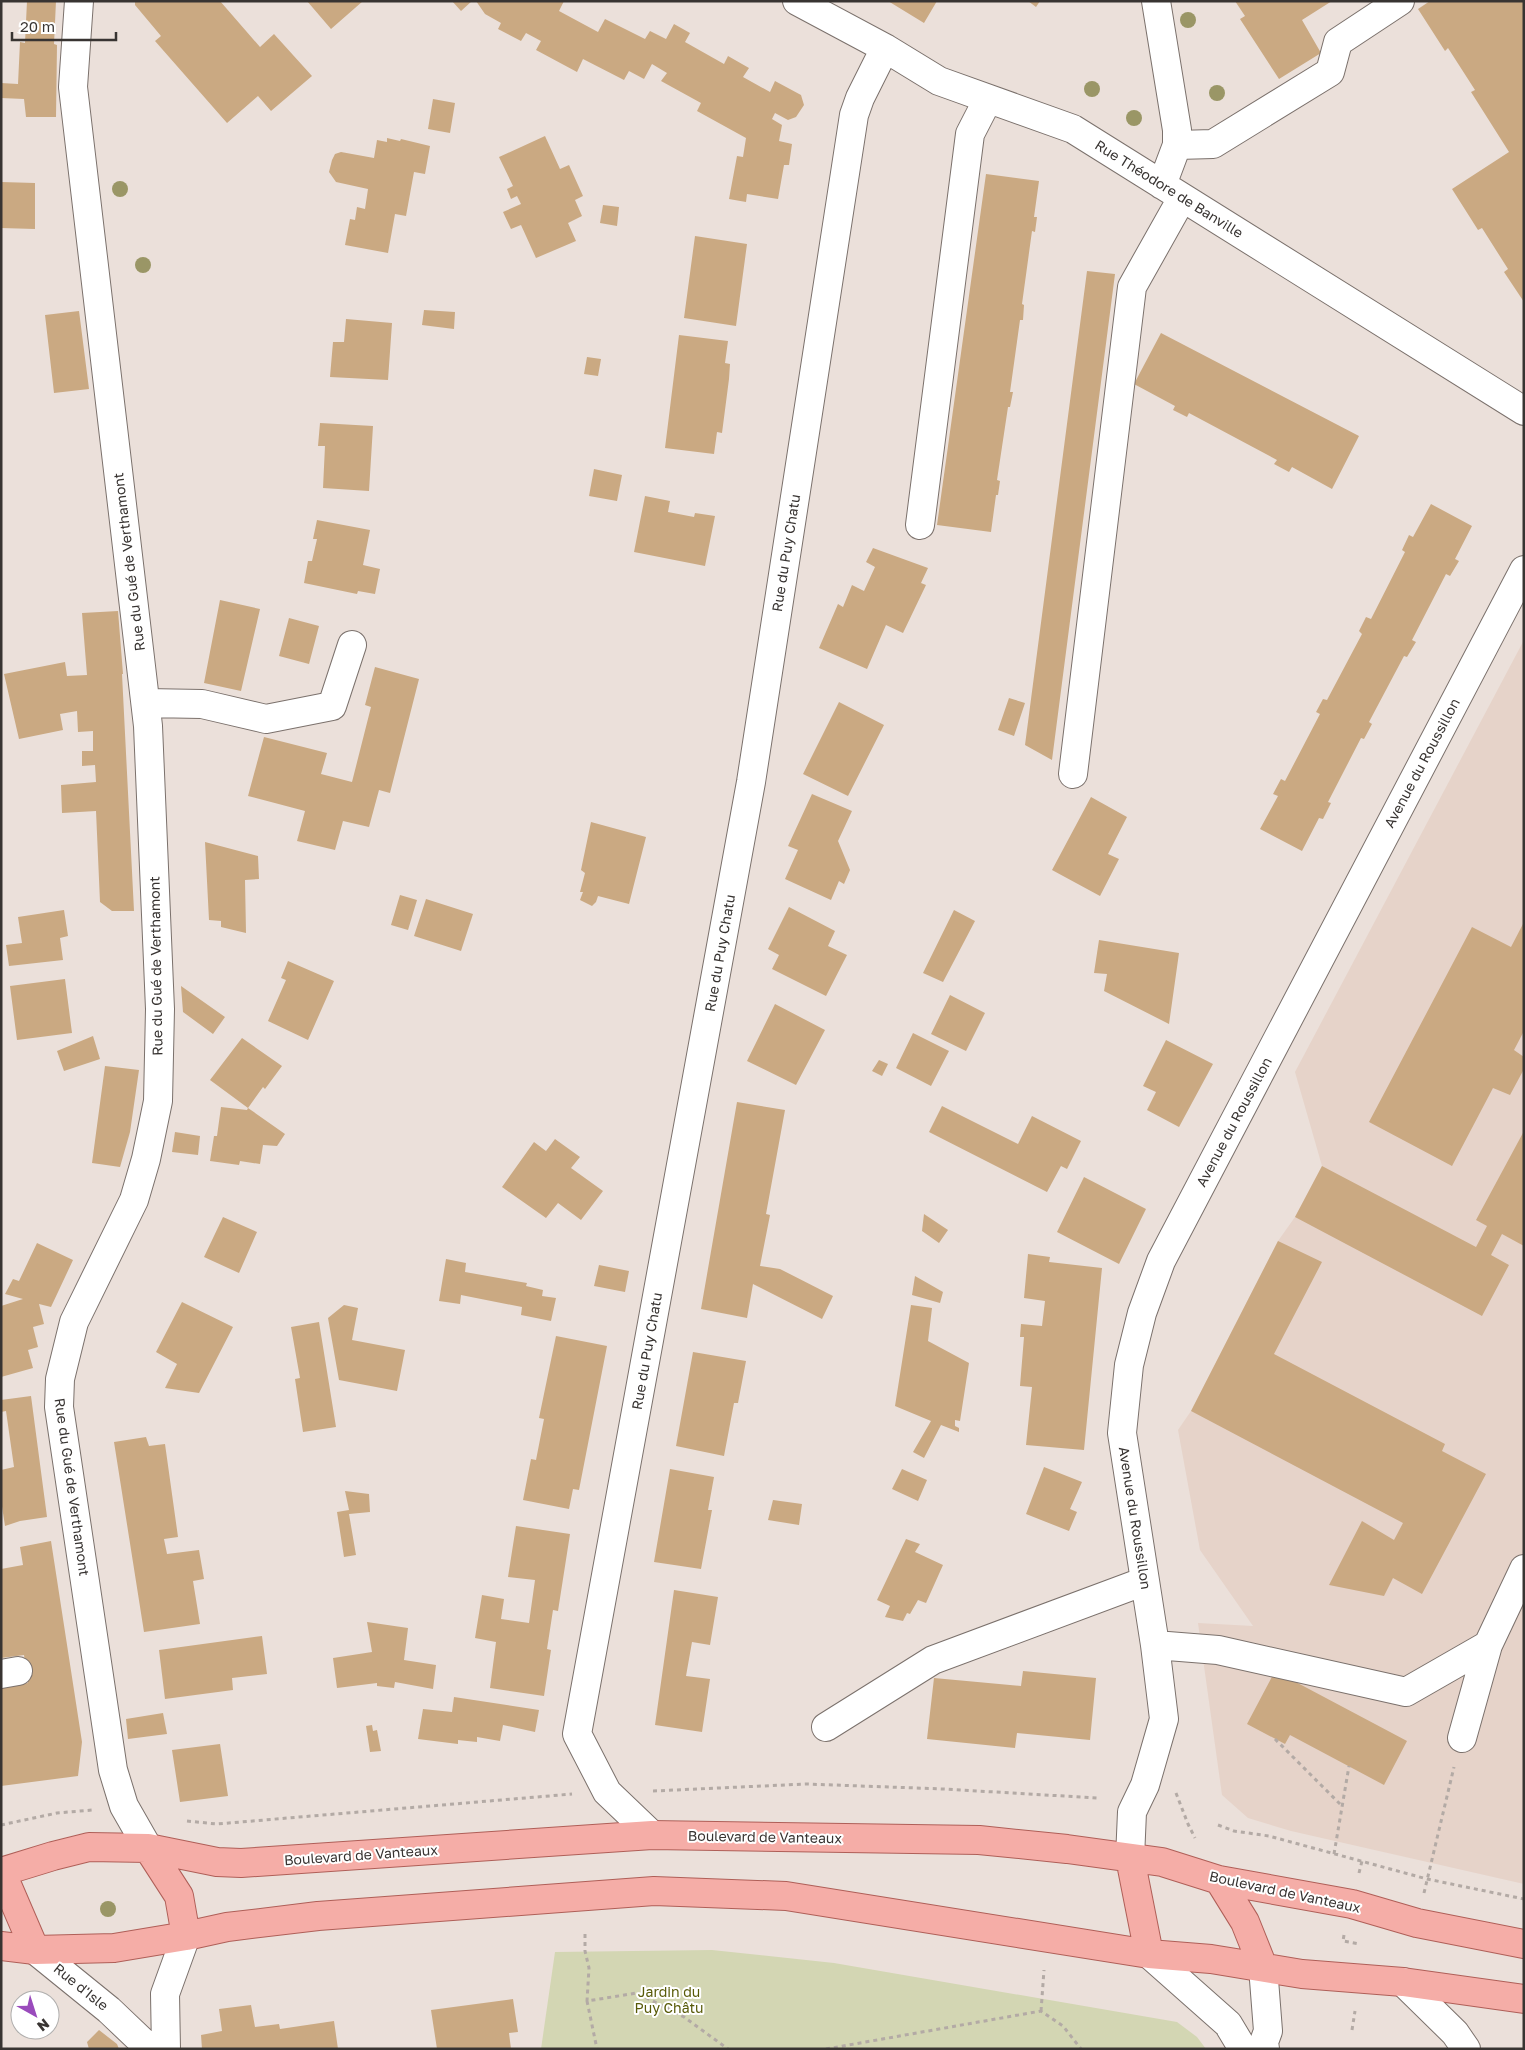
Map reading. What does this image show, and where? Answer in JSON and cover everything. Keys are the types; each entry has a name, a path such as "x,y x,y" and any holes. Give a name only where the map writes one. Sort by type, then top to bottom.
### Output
{"main road":[{"name":"Boulevard de Vanteaux","path":"2,1872 89,1847 148,1848 217,1862 241,1863 652,1835 979,1840 1067,1849 1162,1862 1219,1880 1352,1904 1417,1923 1524,1944"},
{"name":"Rue du Gué de Verthamont","path":"148,1848 179,1896 186,1936"},
{"name":"Avenue du Roussillon","path":"1130,1858 1149,1954"},
{"name":"Rue d'Isle","path":"2,1872 35,1950"},
{"path":"1219,1880 1245,1922 1263,1967"},
{"path":"1,1946 35,1950 114,1948 227,1927 318,1916 654,1891 786,1896 1149,1954 1210,1959 1302,1974 1403,1982 1524,1999"}],"street":[{"name":"Rue du Gué de Verthamont","path":"79,1 73,87 146,703 160,1009 158,1101 146,1159 134,1200 74,1322 60,1379 59,1407 113,1770 124,1806 148,1848"},
{"name":"Rue Théodore de Banville","path":"797,1 885,48 940,81 1073,129 1524,411"},
{"path":"1073,774 1132,287 1172,192 1177,130 1156,1"},
{"path":"1177,145 1213,144 1330,72 1338,42 1400,1"},
{"name":"Rue du Puy Chatu","path":"652,1835 607,1792 577,1734 751,782 854,115 860,98 885,48"},
{"path":"920,525 970,134 988,99"},
{"name":"Avenue du Roussillon","path":"1130,1858 1132,1812 1145,1785 1164,1719 1155,1645 1132,1507 1122,1433 1129,1365 1142,1313 1161,1261 1524,570"},
{"path":"146,703 202,704 266,719 332,706 352,645"},
{"path":"1462,1738 1488,1645 1524,1569"},
{"path":"826,1727 933,1660 1145,1581"},
{"path":"1155,1645 1218,1650 1406,1692 1488,1645"},
{"path":"166,2049 165,1994 186,1936"},
{"name":"Rue d'Isle","path":"35,1950 110,2010 150,2049"},
{"path":"1149,1954 1228,2024 1243,2049"},
{"path":"1263,1967 1268,2031 1264,2042 1265,2049"},
{"path":"1403,1982 1455,2033 1466,2049"}],"path":[{"path":"1417,1923 1462,1738"},
{"path":"1275,1739 1342,1806"},
{"path":"1334,1854 1349,1766"},
{"path":"1174,1789 1188,1824 1219,1880"},
{"path":"1,1825 57,1813 96,1810"},
{"path":"1218,1825 1234,1831 1269,1836 1427,1879 1524,1899"},
{"path":"585,1934 585,1952 589,1968 587,2001 597,2049"},
{"path":"1041,2011 1044,1970"},
{"path":"587,2001 637,1994 684,2017 728,2049"},
{"path":"826,2049 1041,2011 1063,2026 1082,2049"}],"shaded area":[{"path":"1524,640 1524,1884 1291,1831 1248,1818 1222,1795 1198,1623 1253,1626 1200,1550 1178,1430 1191,1411 1278,1241 1295,1217 1322,1166 1295,1072"}],"green space":[{"name":"Jardin du Puy Châtu","path":"712,1950 834,1963 1177,2022 1197,2037 1206,2049 541,2049 555,1952"}],"building":[{"path":"27,1 56,1 54,44 57,45 56,117 26,117 24,99 1,98 1,83 18,84 20,42 25,43"},
{"path":"135,1 220,1 260,47 274,34 312,76 271,111 258,96 227,123 155,41 161,36 135,5"},
{"path":"307,1 363,1 331,29"},
{"path":"452,1 472,1 461,11"},
{"path":"476,1 564,1 559,11 598,32 605,19 645,39 650,31 666,39 674,24 690,33 685,42 724,64 728,56 749,68 743,77 770,92 775,81 801,95 804,105 796,117 788,120 775,113 772,119 782,125 779,141 792,144 789,165 784,165 778,199 747,194 746,202 729,199 737,156 743,157 746,138 697,111 701,103 661,81 667,73 652,64 644,79 629,71 624,80 583,59 577,72 536,50 541,41 526,33 521,41 498,29 501,23 485,14"},
{"path":"888,1 937,1 924,23"},
{"path":"1028,1 1040,1 1036,7"},
{"path":"1235,1 1332,1 1302,20 1321,53 1279,79 1240,19 1245,16"},
{"path":"1430,1 1524,1 1524,302 1504,272 1508,269 1482,228 1478,230 1452,189 1509,152 1471,92 1475,90 1448,48 1445,51 1418,9"},
{"path":"433,99 455,103 450,133 428,129"},
{"path":"545,136 560,169 569,165 583,196 575,200 582,216 568,223 576,241 536,258 521,225 511,229 503,212 521,204 517,196 511,199 507,189 513,186 499,157"},
{"path":"387,138 400,141 401,139 430,146 425,174 414,172 406,216 395,214 388,253 345,245 350,219 355,220 357,207 365,209 368,189 336,182 329,172 335,154 341,152 374,158 377,140 387,142"},
{"path":"986,174 1039,181 1034,217 1037,217 1035,232 1032,231 1022,304 1024,305 1023,320 1020,320 1010,392 1013,392 1010,407 1008,407 997,480 1000,481 998,495 996,495 991,532 937,525"},
{"path":"1,182 35,183 35,229 1,228"},
{"path":"603,205 619,207 617,226 600,223"},
{"path":"695,236 747,244 736,326 684,318"},
{"path":"1087,271 1115,274 1052,760 1025,745"},
{"path":"424,310 455,312 454,329 422,325"},
{"path":"79,311 89,389 54,393 45,315"},
{"path":"346,319 392,323 388,380 330,377 333,342 344,342"},
{"path":"1161,333 1359,436 1332,489 1292,467 1289,472 1274,464 1277,460 1189,413 1187,417 1173,410 1175,406 1134,384"},
{"path":"679,335 728,341 725,363 730,364 729,379 722,433 717,432 714,454 665,448"},
{"path":"587,357 601,359 598,376 584,374"},
{"path":"320,423 373,426 369,491 323,488 325,446 318,446"},
{"path":"594,469 622,475 617,501 589,496"},
{"path":"645,496 670,501 668,512 694,517 695,513 715,516 705,566 634,552"},
{"path":"1431,504 1472,526 1455,559 1459,561 1450,576 1446,574 1412,640 1416,642 1407,657 1404,656 1369,722 1372,724 1364,739 1361,738 1328,802 1331,803 1323,819 1319,818 1302,851 1260,829 1278,796 1273,794 1281,779 1285,781 1320,714 1316,712 1323,699 1327,700 1362,634 1359,631 1366,617 1371,619 1405,552 1402,550 1409,535 1413,537"},
{"path":"317,520 370,530 363,565 380,569 375,594 358,591 357,594 304,583 308,561 312,561 317,539 313,539"},
{"path":"873,548 928,568 921,583 926,585 903,633 886,625 867,669 819,648 838,604 843,607 852,585 864,591 875,567 866,562"},
{"path":"220,600 260,609 241,691 204,683"},
{"path":"118,611 123,674 134,911 112,911 100,902 96,811 62,813 61,785 96,782 95,765 82,766 82,751 93,751 93,731 78,732 77,711 60,714 63,730 19,739 4,674 65,662 67,676 87,675 82,613"},
{"path":"289,618 319,626 309,664 279,656"},
{"path":"375,667 419,679 390,793 379,790 369,827 343,821 335,850 297,841 305,811 248,796 264,737 327,753 321,774 352,782 371,707 365,705"},
{"path":"1009,698 1025,703 1014,736 998,730"},
{"path":"839,702 884,725 848,796 803,774"},
{"path":"812,794 852,811 838,841 850,870 844,884 839,881 831,900 785,879 798,850 788,846"},
{"path":"1091,797 1127,817 1108,854 1119,859 1100,896 1052,870"},
{"path":"591,822 646,837 629,904 598,896 592,906 580,900 585,873 581,870"},
{"path":"205,842 258,856 259,879 245,880 246,933 221,927 221,921 209,920"},
{"path":"400,895 417,900 408,930 391,925"},
{"path":"426,899 473,914 461,951 414,936"},
{"path":"789,907 835,931 828,946 847,955 826,996 772,969 779,955 768,949"},
{"path":"64,910 68,936 60,938 63,960 9,966 6,945 22,943 18,917"},
{"path":"954,910 975,921 943,982 923,973"},
{"path":"1524,922 1524,1031 1514,1050 1524,1057 1524,1069 1510,1095 1493,1088 1452,1166 1369,1122 1472,927 1511,947"},
{"path":"1099,940 1179,953 1169,1024 1104,991 1107,974 1094,973"},
{"path":"288,961 334,981 308,1040 268,1021 286,980 281,978"},
{"path":"65,979 72,1033 17,1040 10,986"},
{"path":"181,986 225,1017 213,1034 183,1012"},
{"path":"950,995 985,1013 966,1051 931,1034"},
{"path":"775,1004 825,1030 796,1085 747,1061"},
{"path":"913,1033 949,1051 931,1086 896,1068"},
{"path":"93,1036 100,1059 64,1071 57,1051"},
{"path":"242,1038 282,1066 265,1089 263,1087 248,1108 210,1080"},
{"path":"1166,1040 1213,1064 1179,1127 1147,1110 1156,1092 1143,1086"},
{"path":"879,1060 888,1064 882,1076 872,1071"},
{"path":"105,1066 139,1070 130,1132 120,1167 92,1163"},
{"path":"737,1102 785,1110 766,1214 770,1215 760,1266 780,1269 833,1296 822,1319 753,1284 747,1318 701,1309"},
{"path":"942,1106 1018,1144 1032,1116 1081,1141 1067,1169 1061,1166 1047,1192 929,1132"},
{"path":"221,1107 247,1110 248,1108 285,1134 277,1146 263,1145 260,1164 240,1161 239,1165 210,1161 214,1136 217,1136"},
{"path":"1524,1131 1524,1246 1502,1234 1491,1255 1509,1265 1482,1316 1295,1217 1322,1166 1476,1247 1487,1226 1476,1220"},
{"path":"175,1132 200,1136 198,1155 172,1152"},
{"path":"555,1139 580,1157 571,1168 603,1191 581,1220 558,1203 546,1218 502,1187 534,1142 546,1151"},
{"path":"1084,1177 1146,1209 1119,1264 1057,1232"},
{"path":"924,1214 948,1230 939,1243 922,1231"},
{"path":"223,1217 257,1232 239,1273 204,1257"},
{"path":"1278,1241 1322,1262 1274,1354 1445,1444 1442,1451 1486,1474 1422,1594 1393,1578 1384,1596 1329,1585 1362,1521 1394,1540 1403,1523 1191,1411"},
{"path":"37,1243 73,1260 51,1307 39,1304 44,1324 33,1327 38,1347 28,1350 33,1368 1,1377 1,1306 23,1299 5,1294 13,1279 19,1281"},
{"path":"1028,1254 1050,1257 1049,1262 1102,1268 1084,1450 1026,1445 1032,1387 1020,1386 1024,1337 1020,1337 1021,1324 1042,1326 1045,1301 1024,1298"},
{"path":"446,1259 466,1263 465,1272 527,1283 526,1286 543,1290 542,1296 556,1298 551,1321 521,1315 522,1307 461,1295 460,1304 439,1301"},
{"path":"599,1265 629,1271 625,1292 594,1286"},
{"path":"915,1276 943,1292 940,1303 912,1295"},
{"path":"182,1302 233,1327 199,1393 165,1388 177,1364 156,1352"},
{"path":"344,1305 358,1308 352,1340 405,1350 397,1391 339,1380 328,1318"},
{"path":"911,1305 932,1308 928,1341 969,1363 960,1421 955,1420 955,1426 959,1428 959,1432 941,1425 924,1458 913,1452 931,1421 895,1406"},
{"path":"319,1322 336,1427 303,1432 295,1379 300,1378 291,1327"},
{"path":"556,1336 607,1346 579,1490 573,1489 569,1509 523,1500 531,1459 536,1460 544,1419 539,1418"},
{"path":"693,1352 746,1361 738,1403 734,1403 724,1456 676,1446"},
{"path":"31,1396 47,1517 20,1521 5,1526 1,1500 1,1470 14,1467 6,1411 1,1412 1,1400"},
{"path":"146,1437 149,1446 165,1444 178,1537 164,1539 167,1554 199,1550 204,1579 193,1581 200,1624 144,1632 114,1442"},
{"path":"1044,1467 1082,1482 1070,1509 1077,1512 1069,1531 1026,1514"},
{"path":"670,1469 714,1477 708,1510 712,1510 701,1569 654,1562"},
{"path":"902,1469 927,1480 918,1501 892,1489"},
{"path":"345,1491 369,1494 370,1512 349,1514 356,1555 344,1557 337,1512 349,1510"},
{"path":"773,1500 802,1504 799,1525 768,1520"},
{"path":"516,1526 570,1534 558,1611 553,1610 547,1649 551,1650 544,1696 490,1688 496,1642 475,1638 482,1595 504,1599 501,1619 529,1623 535,1580 508,1577"},
{"path":"906,1539 920,1544 915,1552 943,1565 926,1603 918,1600 910,1614 907,1613 903,1621 885,1617 890,1606 877,1600"},
{"path":"51,1541 82,1742 78,1776 1,1786 1,1686 28,1683 24,1655 1,1658 1,1569 23,1565 20,1547"},
{"path":"674,1590 718,1597 710,1645 692,1642 686,1676 710,1679 702,1732 655,1725"},
{"path":"367,1622 408,1628 404,1660 436,1665 433,1689 395,1682 394,1688 377,1686 377,1683 337,1688 333,1658 372,1652"},
{"path":"262,1636 267,1674 232,1678 233,1690 165,1699 159,1650"},
{"path":"1023,1671 1096,1678 1090,1740 1017,1733 1015,1748 927,1739 934,1678 1021,1686"},
{"path":"1275,1671 1407,1741 1384,1785 1290,1735 1285,1744 1247,1724"},
{"path":"454,1697 539,1710 535,1732 503,1725 500,1741 477,1737 477,1742 458,1740 458,1744 418,1739 423,1709 452,1712"},
{"path":"163,1713 167,1734 128,1739 126,1719"},
{"path":"372,1725 373,1731 377,1730 381,1751 370,1752 366,1726"},
{"path":"220,1744 228,1796 180,1802 172,1750"},
{"path":"513,1999 518,2032 509,2033 511,2049 437,2049 431,2010"},
{"path":"251,2005 255,2027 279,2024 280,2029 334,2021 338,2049 202,2049 201,2035 222,2031 219,2009"},
{"path":"99,2030 117,2044 119,2049 89,2049 87,2042"}]}
